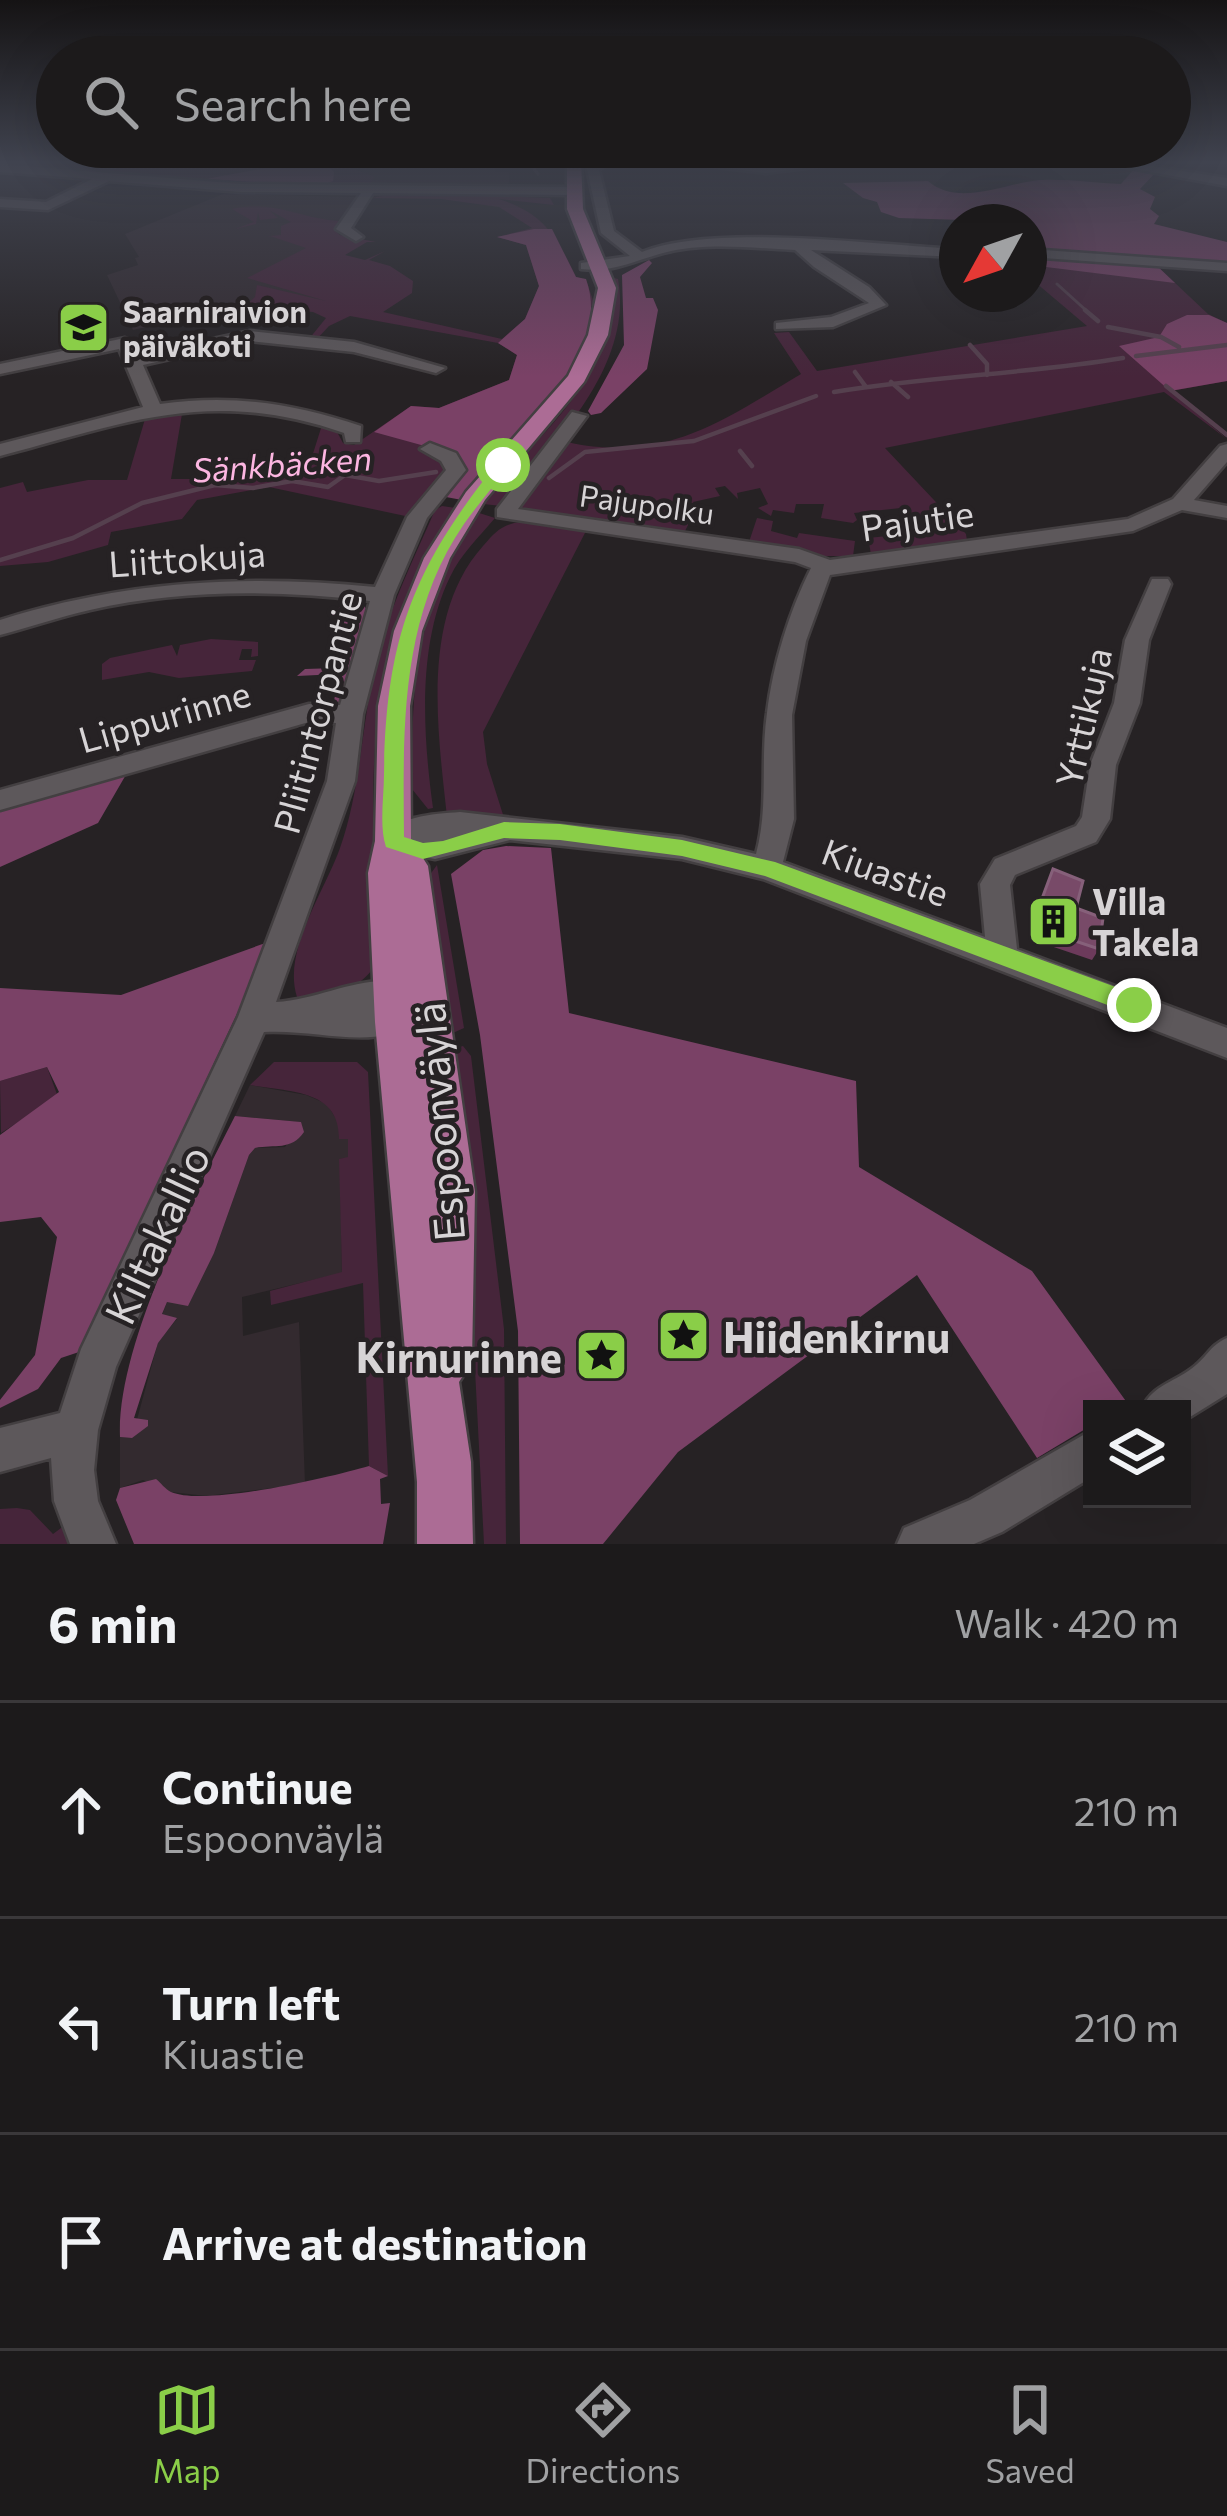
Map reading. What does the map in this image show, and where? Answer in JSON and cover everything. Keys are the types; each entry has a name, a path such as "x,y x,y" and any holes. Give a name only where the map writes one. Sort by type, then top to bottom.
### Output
{"main road":[{"name":"Espoonväylä","path":"445,1544 452,1192 406,1006 386,873 394,842 392,768 399,666 420,593 455,526 578,379 598,335 607,288 582,233"}],"street":[{"path":"350,233 356,237"},
{"path":"608,233 639,256"},
{"path":"596,266 714,242 939,252"},
{"path":"782,326 832,322 878,305 877,298 822,272 799,245"},
{"path":"1047,254 1227,267"},
{"path":"133,362 250,336 354,347 436,368"},
{"path":"0,369 124,343 154,413"},
{"path":"0,450 154,413 258,404 354,430 353,438"},
{"name":"Pajupolku","path":"578,416 505,513 800,556 828,567"},
{"name":"Pliitintorpantie","path":"254,1018 341,781 350,714 383,595 417,517 457,467 449,457 430,449"},
{"name":"Pajutie","path":"767,868 780,819 779,716 790,655 815,580 828,567 1118,529 1156,517 1180,503 1227,450"},
{"path":"1180,503 1223,518"},
{"name":"Liittokuja","path":"0,628 80,602 169,588 267,584 383,595"},
{"name":"Yrttikuja","path":"1002,956 995,884 1005,867 1086,833 1096,819 1103,766 1127,703 1137,640 1160,584"},
{"name":"Lippurinne","path":"0,800 309,713 350,714"},
{"name":"Kiuastie","path":"394,842 423,851 504,830 560,832 682,848 767,868 1227,1043"},
{"path":"254,1018 307,1015 336,1026 406,1006"},
{"name":"Kiltakallio","path":"93,1544 76,1501 72,1470 76,1430 95,1364 254,1018"},
{"path":"1178,1400 1212,1379 1227,1359"},
{"path":"0,1450 76,1430"},
{"path":"920,1544 986,1516 1083,1457"}],"shaded area":[{"path":"333,233 308,247 381,272 309,312 221,302 191,317 133,330 107,275 138,265 135,258 139,257 125,234"},
{"path":"338,233 376,242 345,255 365,260 385,251 369,260 390,266 413,281 412,293 383,312 502,339 525,319 539,286 526,245 497,237 550,233 576,277 586,280 594,303 446,497 464,466 459,459 446,462 446,475 421,498 410,517 269,487 197,500 182,519 111,532 108,545 48,562 0,566 0,488 23,482 27,492 88,480 127,480 145,419 182,414 171,479 235,479 310,463 322,425 336,430 343,443 354,445 411,406 439,408 509,380 517,355 498,343 350,316 329,326 316,340 309,339 326,318 313,312 245,306 255,297 257,285 326,301 247,278 306,248 270,236"},
{"path":"554,233 576,277 586,279 591,309 586,340 554,399 462,500 446,497 464,467 432,448 374,432 411,406 439,408 509,380 517,355 498,343 525,319 539,286 526,245 497,237"},
{"path":"1047,233 1191,233 1227,242 1227,265 1047,252"},
{"path":"1047,257 1156,265 1208,314 1227,323 1227,381 1171,391 1227,439 1164,392 885,448 966,534 967,541 871,554 868,538 916,533 901,508 854,513 857,520 853,523 821,518 824,504 796,504 794,513 773,510 771,516 758,508 768,504 760,488 737,493 738,499 725,486 715,488 720,496 693,502 697,509 681,510 677,521 689,523 684,533 518,509 518,502 567,442 602,447 663,443 718,422 801,374 774,333 789,332 817,371 1087,326 1047,292"},
{"path":"1047,257 1156,265 1175,283 1047,267"},
{"path":"649,260 652,263 640,277 646,298 653,298 658,310 647,369 601,413 591,415 588,411 624,345 622,275"},
{"path":"610,277 618,279 620,311 602,373 565,430 502,506 483,504 572,401 590,372 604,343 611,311"},
{"path":"1187,315 1209,315 1227,323 1227,381 1170,391 1119,346 1159,337 1167,324"},
{"path":"456,508 411,586 396,628 378,716 373,806 380,953 368,975 347,989 297,997 295,960 348,823 380,648 412,561 435,510"},
{"path":"476,512 495,518 454,569 439,603 427,661 427,751 433,808 428,809 412,789 416,677 429,614"},
{"path":"757,518 773,521 771,531 797,538 799,533 855,541 853,556 816,556 749,542"},
{"path":"521,522 587,529 483,732 487,764 505,821 447,817 438,676 450,606 463,574 483,546 499,530"},
{"path":"351,599 368,611 343,696 335,707 318,705 334,702 338,674 297,676 305,669 337,668 345,629 334,628 336,615 330,615"},
{"path":"211,639 258,642 258,656 251,657 252,649 242,649 239,660 256,660 252,671 179,678 149,672 102,680 102,664 110,658 172,645 177,656 180,645"},
{"path":"131,766 98,823 0,867 0,806"},
{"path":"551,848 569,1013 856,1081 859,1167 1032,1271 1125,1400 1083,1400 1083,1430 1037,1458 917,1275 678,1452 603,1544 520,1544 518,1331 480,1035 451,874 483,850"},
{"path":"437,865 464,1028 444,1037 429,876"},
{"path":"271,941 79,1352 61,1358 38,1389 0,1408 0,1400 35,1355 57,1237 41,1217 0,1222 0,1135 59,1092 47,1067 0,1081 0,988 121,995"},
{"path":"463,1046 471,1056 504,1329 506,1544 484,1544 471,1292 442,1052"},
{"path":"274,1062 357,1062 368,1072 388,1476 369,1466 363,1283 271,1305 270,1291 342,1272 339,1159 348,1157 348,1139 339,1139 337,1123 322,1102 296,1092 250,1085"},
{"path":"47,1067 58,1097 1,1133 0,1081"},
{"path":"250,1085 306,1095 327,1104 348,1138 348,1158 340,1159 342,1273 242,1297 243,1336 299,1322 305,1484 206,1496 171,1492 143,1480 120,1488 120,1437 132,1438 158,1342 177,1319 162,1315 167,1302 214,1253 249,1155 255,1148 285,1147 300,1122 235,1116"},
{"path":"235,1116 301,1122 304,1132 288,1144 255,1148 249,1155 214,1253 188,1306 167,1302 162,1314 177,1318 158,1343 134,1418 148,1420 148,1426 132,1438 120,1437 122,1401 144,1317"},
{"path":"369,1466 388,1476 380,1479 381,1504 390,1503 383,1544 134,1544 116,1500 120,1488 156,1479 171,1492 211,1496 269,1489"},
{"path":"0,1509 30,1510 53,1534 65,1525 73,1544 0,1544"}],"building":[{"name":"Villa Takela","path":"1053,869 1083,881 1076,908 1103,918 1099,949 1048,932 1049,927 1040,923 1043,914 1037,912"}],"waterway":[{"path":"1057,284 1089,313"},
{"path":"1085,310 1098,321"},
{"path":"1108,327 1161,337 1179,347"},
{"path":"970,345 987,364 987,374"},
{"name":"Sänkbäcken","path":"1136,356 1227,345"},
{"name":"Sänkbäcken","path":"987,374 1123,358"},
{"path":"855,372 866,387"},
{"name":"Sänkbäcken","path":"893,384 987,374"},
{"name":"Sänkbäcken","path":"834,392 893,384"},
{"path":"893,384 908,397"},
{"path":"1166,386 1227,435"},
{"name":"Sänkbäcken","path":"549,478 585,452 694,441 816,396"},
{"path":"740,451 752,466"},
{"name":"Sänkbäcken","path":"0,560 73,538 142,503 215,485 253,488 292,481 328,487 345,475 379,481 436,472"}],"place":[{"name":"Saarniraivion päiväkoti","path":"84,327"},
{"name":"Villa Takela","path":"1053,921"},
{"name":"Hiidenkirnu","path":"684,1336"},
{"name":"Kirnurinne","path":"601,1356"}],"route":[{"path":"503,465 436,558 408,631 394,706 394,842 423,851 443,849 504,830 560,832 682,848 767,868 1134,1005"}]}
